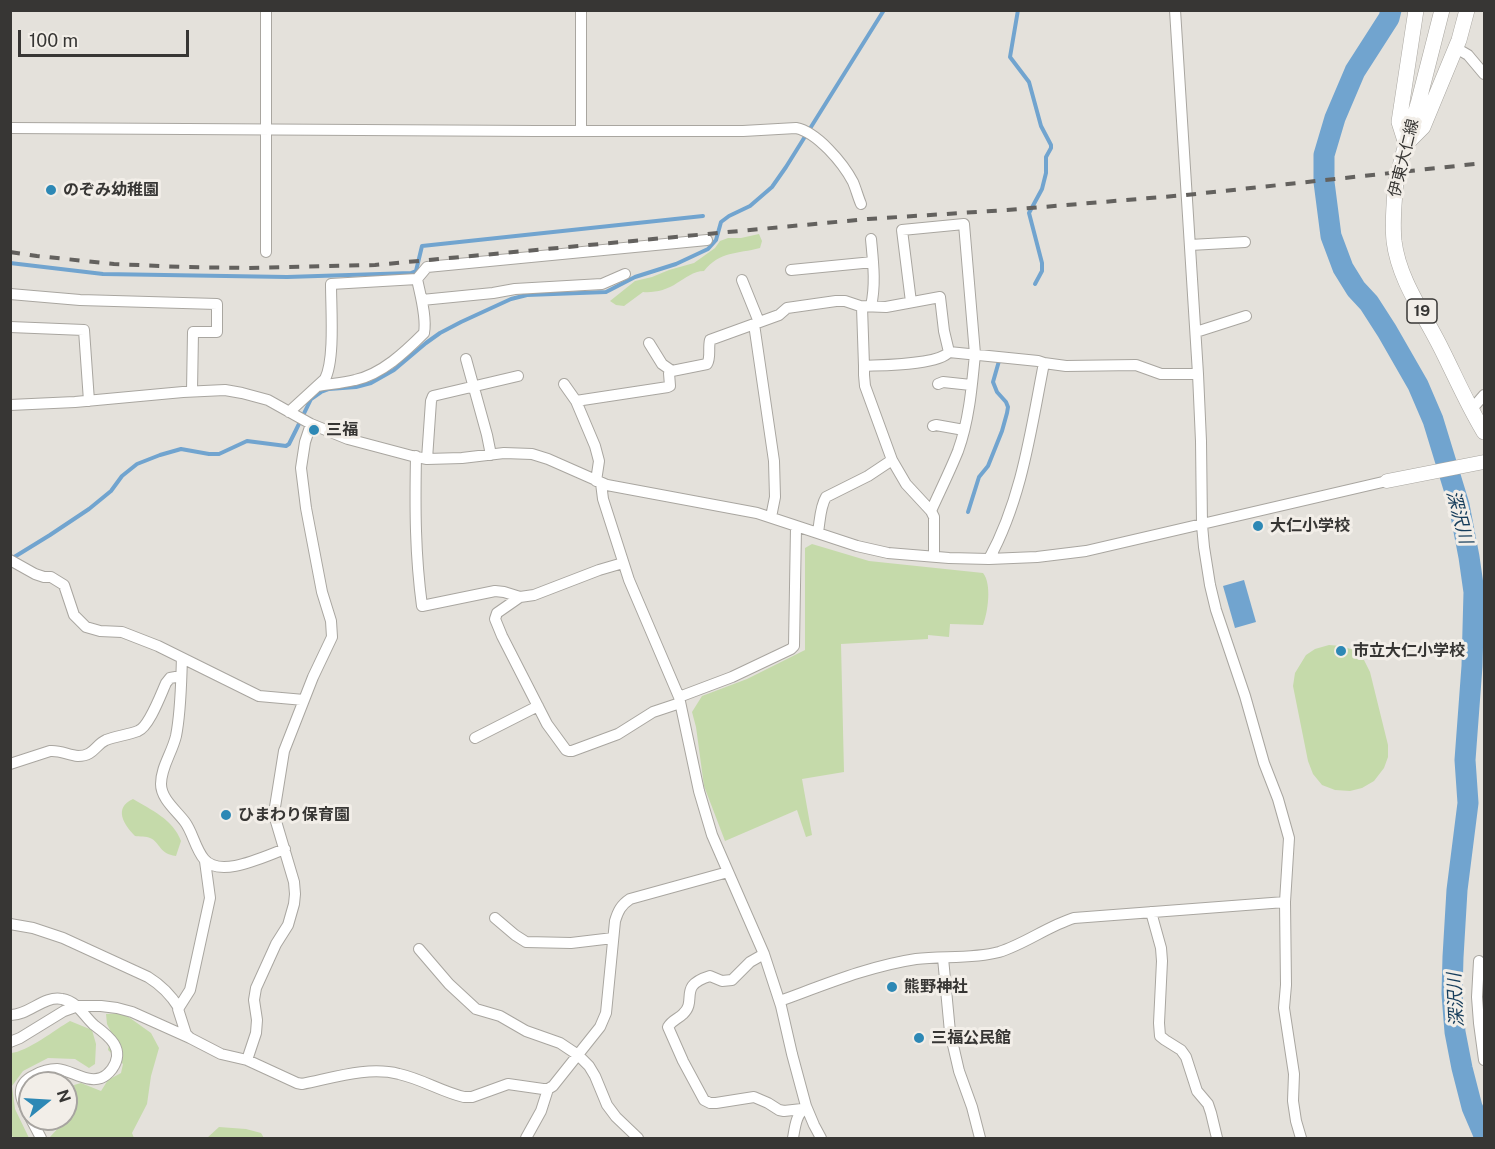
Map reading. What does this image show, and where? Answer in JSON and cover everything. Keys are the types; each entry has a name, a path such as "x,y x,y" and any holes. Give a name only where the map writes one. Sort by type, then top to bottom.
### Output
{"main road":[{"path":"1416,10 1398,122 1406,144 1423,127 1456,48 1467,10"},
{"name":"伊東大仁線","path":"1443,10 1396,181 1393,209 1394,242 1408,286 1471,410 1485,432"}],"street":[{"path":"266,10 266,252"},
{"path":"581,10 581,131"},
{"path":"1175,10 1196,332 1202,525 1210,585 1216,610 1287,830 1284,1008 1293,1061 1293,1101 1301,1138"},
{"path":"1456,48 1468,55 1485,74"},
{"path":"10,128 581,131 743,131 786,128 802,130 818,140 842,165 854,183 861,204"},
{"path":"910,302 902,230 964,224 975,354 964,430 958,450 931,511"},
{"path":"871,239 873,296 866,306 865,386 892,460 906,484 931,511 935,521 934,557"},
{"path":"247,1060 256,1033 254,1000 256,988 276,944 288,925 294,904 294,882 275,818 284,751 313,677 332,637 331,621 322,592 306,508 301,468 305,442 301,418 316,387 328,374 331,357 331,284 417,279 427,267 707,240"},
{"path":"1190,244 1245,242"},
{"path":"791,270 873,262"},
{"path":"422,300 515,289 602,284 625,274"},
{"path":"316,387 354,380 385,367 424,333 422,300 417,279"},
{"path":"742,280 756,323 774,460 775,497 771,517"},
{"path":"10,294 80,300 217,304 217,332 193,332 192,391"},
{"path":"576,401 668,387 670,386 669,373 672,371 707,364 710,340 778,315 787,308 824,302 845,301 866,306 886,307 940,297 949,352"},
{"path":"1196,332 1246,316"},
{"path":"10,327 84,330 89,401"},
{"path":"649,343 662,364 672,371"},
{"path":"864,366 929,361 947,355 949,352 1066,366 1136,365 1161,374 1198,374"},
{"path":"466,359 491,454"},
{"path":"989,559 1013,507 1044,363"},
{"path":"518,376 433,396 414,519 417,572 422,606 495,591 520,597 534,595 623,563"},
{"path":"938,384 943,382 971,385"},
{"path":"564,384 576,401 595,446 603,499 623,563 680,700 699,791 712,835 764,954 780,1000 804,1108 821,1138"},
{"path":"10,405 225,390 268,400 348,439 422,458 532,454 607,485 771,517 857,546 888,553 934,557 989,559 1037,557 1086,551 1387,481 1485,462"},
{"path":"1471,410 1485,395"},
{"path":"933,426 964,430"},
{"path":"818,532 821,510 826,497 868,476 892,460"},
{"path":"520,597 497,613 495,619 553,734 569,752 618,734 653,712 792,649 794,646 796,527"},
{"path":"12,563 44,577 51,577 64,585 74,615 86,627 100,631 122,632 158,646 260,696 304,700"},
{"path":"182,658 176,735 162,773 160,786 162,794 189,827 196,847 205,861 214,867 230,868 285,849"},
{"path":"10,764 57,750 79,756 96,750 106,740 139,730 145,725 170,678 181,676"},
{"path":"475,738 538,706"},
{"path":"179,1008 190,990 210,898 205,861"},
{"path":"526,1138 541,1111 548,1089 558,1081 600,1027 606,1013 615,921 622,904 630,899 728,873"},
{"path":"780,1000 876,968 918,959 997,952 1074,918 1285,902"},
{"path":"1151,912 1161,948 1162,961 1160,1036 1176,1046 1186,1057 1197,1091 1208,1104 1217,1138"},
{"path":"495,918 526,942 571,943 613,938"},
{"path":"10,924 33,928 63,938 161,985 179,1008 186,1034 190,1038"},
{"path":"419,949 476,1009 560,1043 578,1055 595,1076 607,1105 638,1138"},
{"path":"764,954 750,962 732,980 722,981 710,976 695,982 691,987 687,1009 668,1027 704,1100 716,1103 754,1097 784,1111 804,1108"},
{"path":"943,958 950,1032 959,1071 980,1138"},
{"path":"1479,961 1477,997 1485,1060"},
{"path":"10,1015 18,1015 53,999 62,999 78,1006 111,1040 117,1051 118,1059 109,1073 101,1078 78,1076"},
{"path":"10,1042 64,1011 78,1006 101,1006 132,1012 221,1054 247,1060 302,1084 386,1071 414,1078 464,1097 472,1097 508,1084 548,1089"},
{"path":"45,1071 59,1069 65,1071"},
{"path":"793,1138 797,1117 804,1108"}],"green space":[{"path":"759,234 762,241 760,248 723,257 704,271 693,273 665,289 643,292 624,306 610,301 635,281 694,263 715,248 720,241"},
{"path":"812,544 869,561 983,573 988,584 988,606 985,619 983,625 950,624 949,637 928,635 928,639 841,644 844,772 802,779 812,835 806,837 797,810 725,841 704,786 692,712 702,696 747,679 805,650 805,548"},
{"path":"1329,645 1354,650 1364,660 1370,672 1388,745 1388,757 1384,768 1374,781 1362,788 1350,791 1335,790 1322,785 1313,774 1308,761 1293,686 1295,673 1306,655 1315,649"},
{"path":"133,799 161,816 173,827 181,841 176,856 166,853 150,838 135,836 127,827 122,817 123,807"},
{"path":"123,1013 151,1033 159,1048 151,1076 147,1104 132,1133 134,1138 51,1138 55,1131 78,1131 78,1084 101,1091 108,1080 121,1073 123,1064 108,1050 111,1032 106,1014"},
{"path":"70,1021 92,1030 96,1044 95,1064 89,1068 75,1059 48,1058 23,1071 18,1071 18,1078 12,1086 18,1115 18,1131 26,1131 29,1138 14,1138 10,1134 11,1053 33,1045"},
{"path":"219,1127 246,1129 261,1133 264,1138 207,1138"}],"water":[{"path":"1244,580 1256,622 1235,628 1223,586"}],"waterway":[{"path":"11,559 89,509 111,491 122,476 137,464 181,449 219,454 247,441 286,446 311,399 329,389 356,387 371,383 394,370 440,333 461,322 511,299 527,295 606,292 635,277 676,264 708,249 716,240 721,222 750,206 772,187 884,10"},
{"path":"1018,10 1010,57 1029,82 1041,126 1051,145 1046,157 1046,173 1042,189 1029,213 1042,263 1042,271 1035,284"},
{"name":"深沢川","path":"1391,10 1389,18 1355,71 1335,118 1324,155 1324,182 1331,236 1343,268 1387,331 1418,385 1433,420 1459,505 1469,557 1474,592 1472,666 1465,760 1468,803 1457,890 1452,994 1455,1032 1462,1068 1472,1107 1484,1135"},
{"path":"10,263 103,274 287,277 411,273 416,271 422,246 703,216"},
{"path":"968,512 979,477 988,466 1007,413 1006,402 997,392 993,382 999,361"}],"railway":[{"path":"10,252 114,264 183,267 375,265 868,219 1186,195 1484,163"}],"place":[{"name":"のぞみ幼稚園","path":"51,190"},
{"name":"三福","path":"314,430"},
{"name":"大仁小学校","path":"1258,526"},
{"name":"市立大仁小学校","path":"1341,651"},
{"name":"ひまわり保育園","path":"226,815"},
{"name":"熊野神社","path":"892,987"},
{"name":"三福公民館","path":"919,1038"}]}
